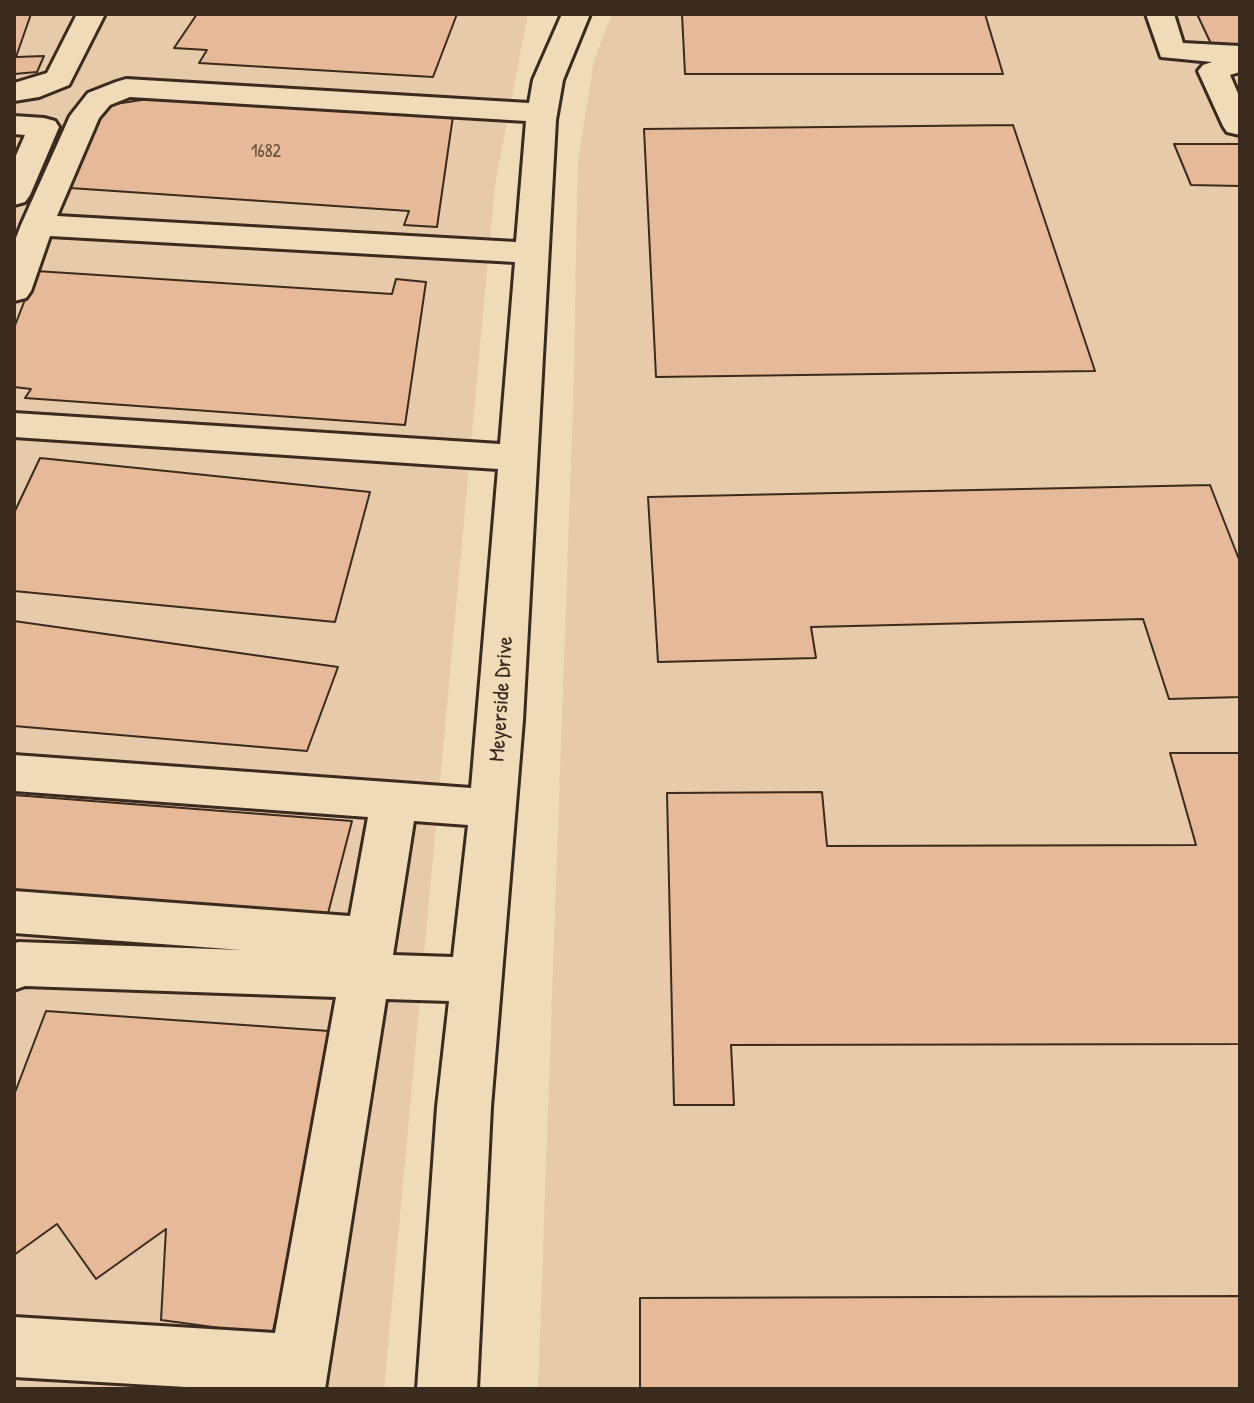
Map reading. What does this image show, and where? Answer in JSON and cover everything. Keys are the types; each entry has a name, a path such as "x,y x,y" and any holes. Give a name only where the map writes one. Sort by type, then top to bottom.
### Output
{"street":[{"path":"14,92 29,91 59,79 91,14"},
{"name":"Meyerside Drive","path":"447,1389 464,1107 493,808 542,113 548,80 576,14"},
{"path":"1160,14 1171,51 1240,55"},
{"path":"1236,115 1213,71 1240,63"},
{"path":"14,291 37,225 85,116 99,99 126,88 542,113"},
{"path":"14,125 44,127 14,195"},
{"path":"37,225 534,253"},
{"path":"14,425 519,458"},
{"path":"14,773 493,808"},
{"path":"14,1347 297,1376 394,801"},
{"path":"14,912 369,958 476,980"},
{"path":"14,968 18,964 369,958"}],"shaded area":[{"path":"14,14 528,14 495,184 384,1389 14,1389"},
{"path":"612,14 1240,14 1240,1389 538,1389 573,408 578,161 594,60"}],"building":[{"path":"14,14 31,14 16,57 44,56 37,72 14,74"},
{"path":"197,14 457,14 433,77 199,63 207,50 174,48"},
{"path":"682,14 985,14 1003,74 685,74"},
{"path":"1197,14 1240,14 1240,50 1214,50"},
{"path":"161,97 453,116 437,227 404,225 409,211 70,188 102,106"},
{"path":"1013,125 1095,371 656,377 644,129"},
{"path":"1174,144 1240,144 1240,186 1191,185"},
{"path":"36,271 392,294 396,279 426,282 405,425 25,398 31,389 14,387 14,328"},
{"path":"40,458 370,492 335,622 14,591 14,513"},
{"path":"1210,485 1240,562 1240,697 1169,699 1143,619 811,627 816,658 658,662 648,497"},
{"path":"14,621 338,667 307,751 14,726"},
{"path":"1170,753 1240,753 1240,1044 731,1045 734,1105 674,1105 667,793 822,792 827,846 1196,845"},
{"path":"14,795 352,821 326,921 14,895"},
{"path":"46,1011 343,1032 272,1335 161,1320 166,1229 96,1279 57,1224 14,1255 14,1095"},
{"path":"1240,1296 1240,1389 640,1389 640,1298"}]}
